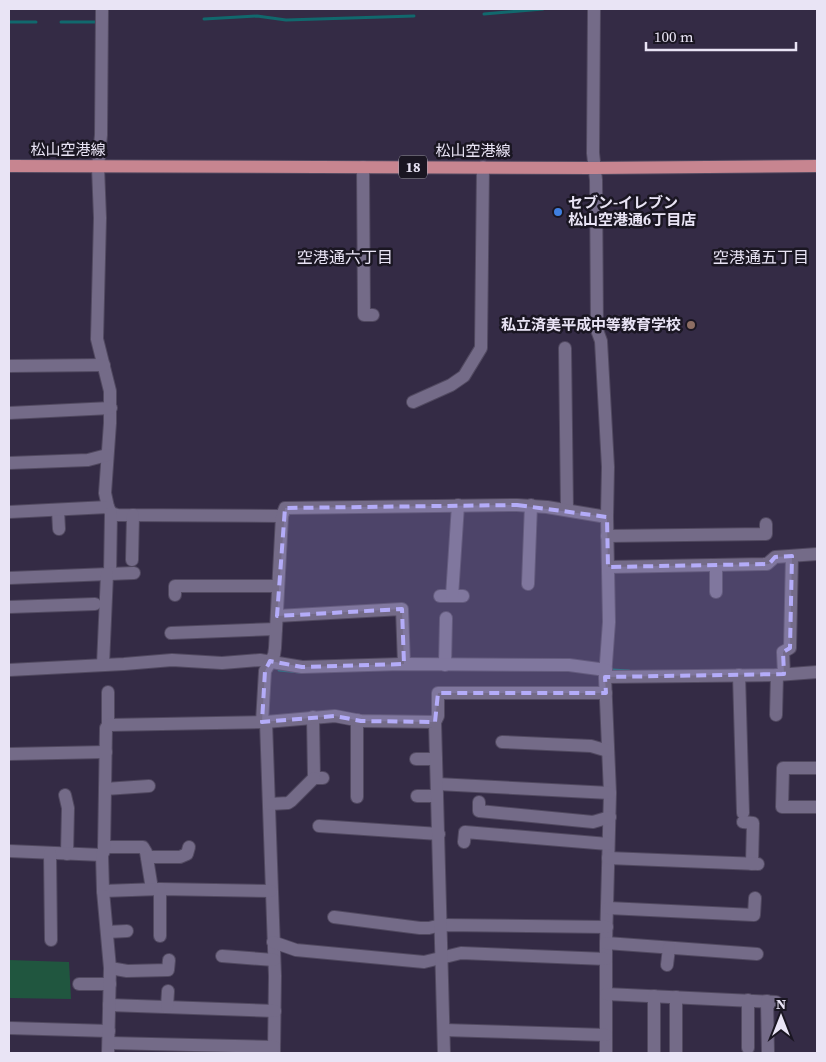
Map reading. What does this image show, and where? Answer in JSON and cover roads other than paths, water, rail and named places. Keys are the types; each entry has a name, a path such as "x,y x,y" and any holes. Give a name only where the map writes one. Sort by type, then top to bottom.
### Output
{"main road":[{"name":"松山空港線","path":"9,166 594,168 817,166"}],"street":[{"path":"102,9 101,135 98,167 100,218 96,339 110,391 105,493 109,510 108,574 103,665"},
{"path":"594,9 593,153 596,180 596,330 601,341 608,467 607,536 610,622 605,674 610,793 606,927 606,1053"},
{"path":"363,167 368,233 358,278 364,315 373,315"},
{"path":"413,402 445,388 464,376 481,348 483,167"},
{"path":"566,348 571,361 572,458 567,510"},
{"path":"9,366 48,370 104,365"},
{"path":"9,413 110,408"},
{"path":"9,463 88,460 107,455"},
{"path":"452,596 458,506"},
{"path":"9,1028 109,1042 274,1050 275,1011 270,804 264,722 265,670 275,648 282,516 285,508 530,506 607,517"},
{"path":"528,584 530,506"},
{"path":"58,510 59,529"},
{"path":"9,512 109,510 117,515 282,516"},
{"path":"9,578 108,574 133,566 133,515"},
{"path":"607,536 766,534 766,524"},
{"path":"608,567 768,564 775,557 817,554"},
{"path":"776,715 783,652 790,648 792,556"},
{"path":"716,565 716,592"},
{"path":"175,595 175,586 222,581 278,586"},
{"path":"17,603 89,601"},
{"path":"277,616 402,609 404,664"},
{"path":"445,664 446,618"},
{"path":"171,633 276,630"},
{"path":"9,670 172,660 222,663 248,660 270,661 302,667 404,664 569,665 605,674 739,675 782,671 817,672"},
{"path":"608,858 755,864 753,823 742,816 746,739 739,675"},
{"path":"108,692 103,891 110,968 109,1042"},
{"path":"444,1053 435,722 438,716 438,693 606,693"},
{"path":"108,725 264,722 335,716 357,720 435,722"},
{"path":"270,804 288,803 319,778 313,717"},
{"path":"353,789 357,720"},
{"path":"502,743 567,740 608,751"},
{"path":"9,754 106,752"},
{"path":"416,759 436,759"},
{"path":"817,768 783,768 782,807 817,807"},
{"path":"105,789 149,786"},
{"path":"417,796 437,790 610,793"},
{"path":"65,795 68,808 67,854"},
{"path":"479,802 479,810 516,809 566,814 593,822 610,817"},
{"path":"379,830 380,817"},
{"path":"319,826 439,834"},
{"path":"464,842 465,832 506,840 552,844 608,844"},
{"path":"9,852 67,854 143,847 156,889 160,936"},
{"path":"147,857 180,857 187,854 189,847"},
{"path":"50,853 51,940"},
{"path":"103,891 156,889 272,892"},
{"path":"608,908 754,915 755,898"},
{"path":"342,915 391,920 429,928 442,925 606,927"},
{"path":"106,932 126,930"},
{"path":"273,942 296,950 424,962 461,954 502,960 555,961 606,959"},
{"path":"606,943 757,954"},
{"path":"668,965 669,948"},
{"path":"222,956 274,960"},
{"path":"110,968 127,971 168,970 169,960"},
{"path":"79,984 110,984"},
{"path":"168,991 168,1007"},
{"path":"606,994 772,1001 768,1053"},
{"path":"654,996 654,1053"},
{"path":"676,997 676,1053"},
{"path":"748,1000 748,1048"},
{"path":"110,1005 275,1011"},
{"path":"444,1030 606,1035"}],"waterway":[{"path":"484,14 543,9"},
{"path":"204,19 257,16 286,20 414,16"},
{"path":"9,22 36,22"},
{"path":"61,22 98,22"},
{"path":"279,670 300,672"},
{"path":"612,670 629,671"}],"place":[{"name":"セブン-イレブン 松山空港通6丁目店","path":"558,212"},
{"name":"私立済美平成中等教育学校","path":"691,325"}],"district":[{"name":"空港通六丁目","path":"345,257"},
{"name":"空港通五丁目","path":"761,257"}]}
